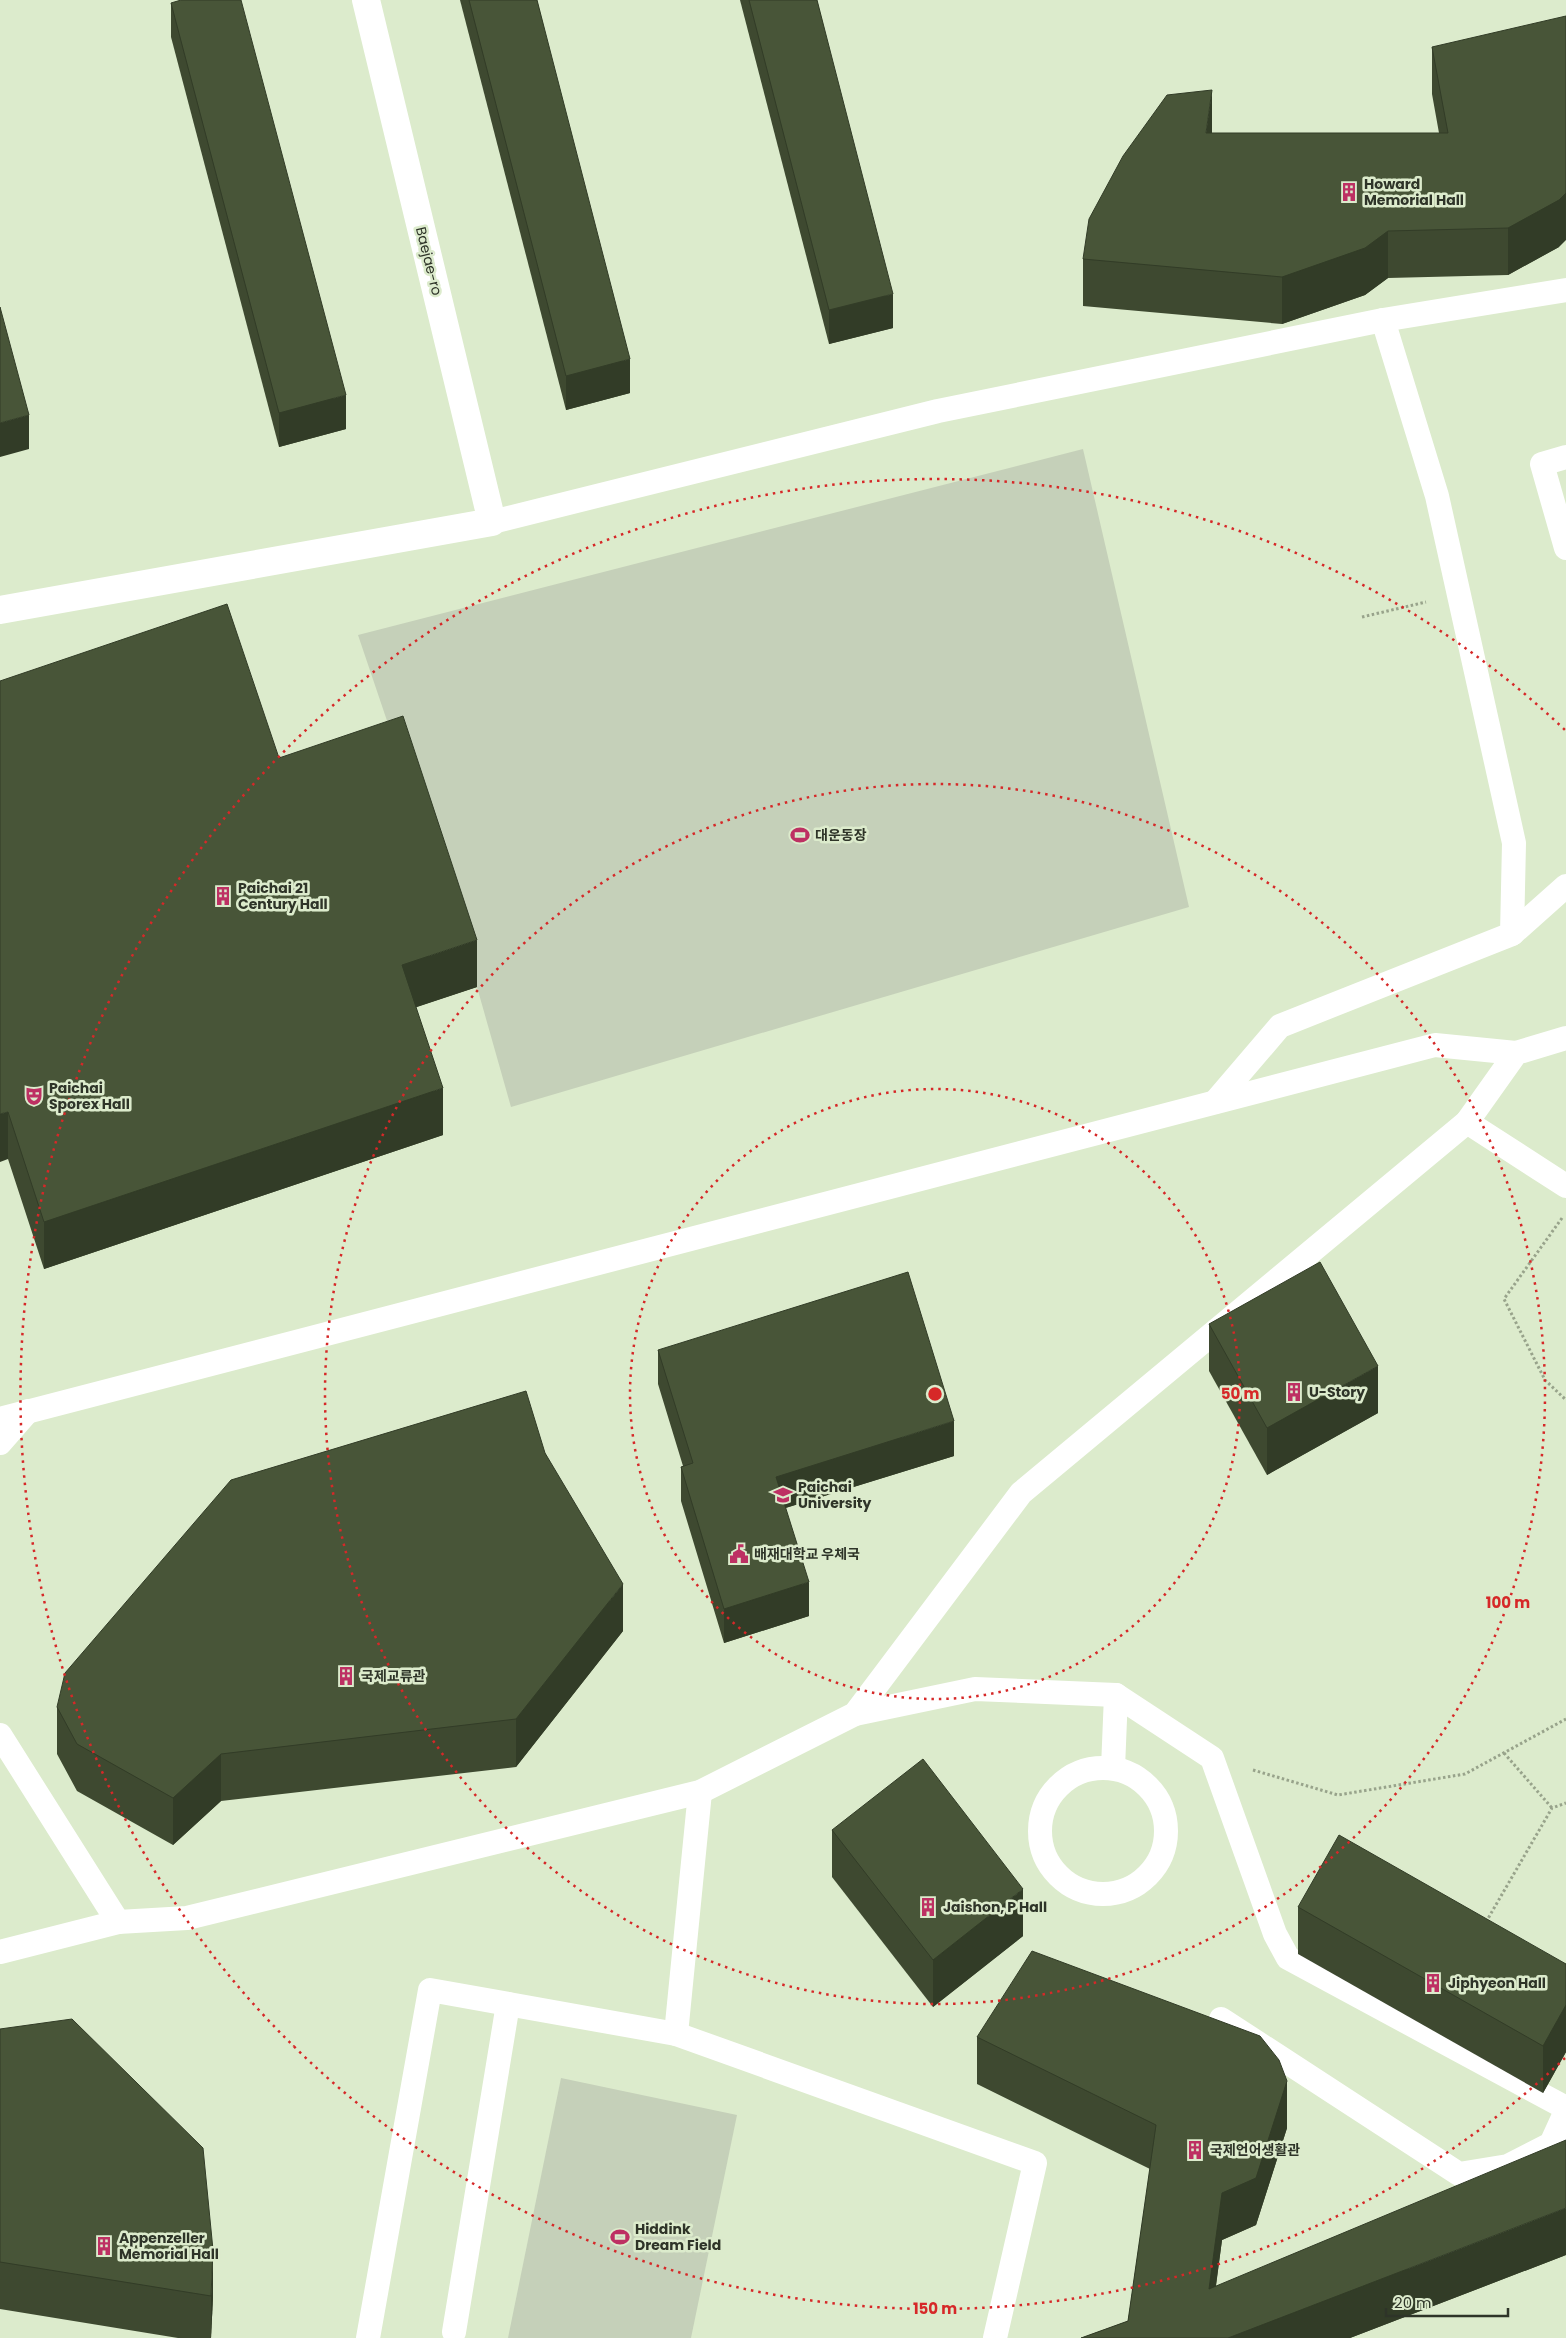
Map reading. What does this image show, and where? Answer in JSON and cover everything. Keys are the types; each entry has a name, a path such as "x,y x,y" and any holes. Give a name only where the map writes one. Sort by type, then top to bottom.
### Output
{"street":[{"name":"Baejae-ro","path":"366,0 492,522"},
{"path":"0,610 492,522"}],"lane":[{"path":"492,522 938,410 1383,320 1566,290"},
{"path":"1383,320 1436,496 1514,843 1512,934"},
{"path":"1566,457 1542,464 1566,548"},
{"path":"1215,1102 1280,1026 1512,934 1566,886"},
{"path":"0,1419 1435,1045 1516,1053 1566,1038"},
{"path":"856,1714 1022,1493 1467,1122 1516,1053"},
{"path":"1467,1122 1566,1186"},
{"path":"0,1443 28,1411"},
{"path":"0,1952 118,1922 187,1918 700,1792 856,1714 975,1689 1116,1695 1212,1758 1275,1934 1288,1958 1566,2110 1551,2144 1508,2166 1459,2174 1221,2019"},
{"path":"1113,1768 1116,1695"},
{"path":"0,1735 118,1922"},
{"path":"1092,1768 1113,1768 1133,1774 1149,1787 1161,1804 1166,1824 1165,1845 1158,1864 1144,1880 1132,1887 1106,1894 1086,1892 1067,1883 1052,1868 1043,1849 1040,1828 1044,1807 1055,1789 1072,1775 1092,1768"},
{"path":"676,2034 700,1792"},
{"path":"368,2338 430,1990 676,2034 1035,2164 995,2338"},
{"path":"454,2332 508,2004"}],"path":[{"path":"1362,616 1458,595"},
{"path":"1566,1213 1504,1298 1545,1380 1566,1400"},
{"path":"1212,1758 1338,1795 1465,1774 1566,1719"},
{"path":"1504,1753 1552,1808"},
{"path":"1482,1929 1552,1808 1566,1803"}],"green space":[{"name":"대운동장","path":"1083,449 1189,907 511,1107 477,987 358,635"},
{"name":"Hiddink Dream Field","path":"561,2078 737,2115 691,2338 508,2338"}],"building":[{"path":"181,0 241,0 346,395 279,413 171,3"},
{"path":"469,0 537,0 630,359 566,376"},
{"path":"749,0 817,0 893,294 829,310"},
{"name":"Howard Memorial Hall","path":"1566,16 1566,193 1559,200 1508,228 1388,231 1365,248 1282,277 1083,259 1089,219 1123,156 1167,95 1212,90 1206,133 1448,133 1432,47"},
{"path":"0,307 29,415 0,423"},
{"name":"Paichai 21 Century Hall","path":"227,604 279,758 403,716 477,940 402,965 443,1088 44,1222 8,1112 0,1114 0,681"},
{"path":"1320,1262 1378,1366 1267,1428 1209,1324"},
{"path":"908,1272 954,1421 776,1477 809,1582 724,1609 681,1467 693,1463 658,1350"},
{"name":"국제교류관","path":"526,1391 545,1453 623,1584 516,1719 221,1754 173,1798 77,1744 57,1707 65,1673 231,1480"},
{"path":"923,1759 1023,1889 933,1960 832,1830"},
{"path":"1339,1835 1566,1964 1566,2005 1543,2046 1298,1907"},
{"path":"1032,1951 1260,2036 1279,2060 1287,2081 1256,2178 1222,2193 1209,2289 1566,2140 1566,2208 1228,2338 1081,2338 1128,2321 1156,2125 977,2037"},
{"name":"Appenzeller Memorial Hall","path":"72,2019 203,2148 213,2250 211,2296 0,2262 0,2029"}],"place":[{"name":"Howard Memorial Hall","path":"1349,192"},
{"name":"대운동장","path":"800,835"},
{"name":"Paichai 21 Century Hall","path":"223,896"},
{"name":"Paichai Sporex Hall","path":"34,1096"},
{"name":"U-Story","path":"1294,1392"},
{"name":"Paichai University","path":"783,1495"},
{"name":"배재대학교 우체국","path":"739,1554"},
{"name":"국제교류관","path":"346,1676"},
{"name":"Jaishon, P Hall","path":"928,1907"},
{"name":"Jiphyeon Hall","path":"1433,1983"},
{"name":"국제언어생활관","path":"1195,2150"},
{"name":"Hiddink Dream Field","path":"620,2237"},
{"name":"Appenzeller Memorial Hall","path":"104,2246"}]}
